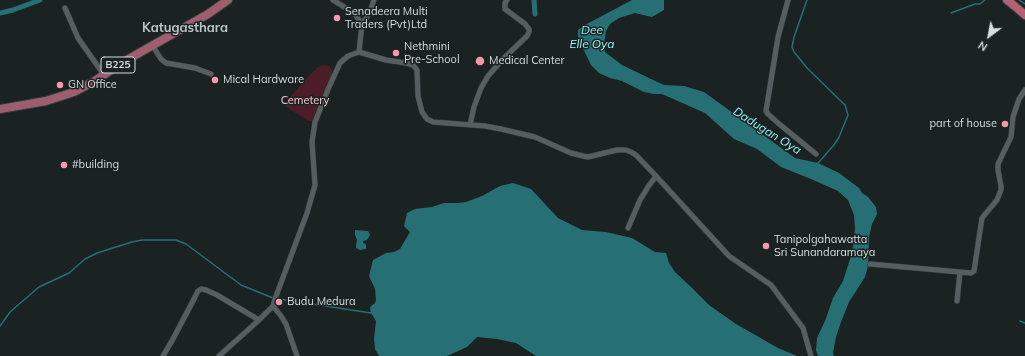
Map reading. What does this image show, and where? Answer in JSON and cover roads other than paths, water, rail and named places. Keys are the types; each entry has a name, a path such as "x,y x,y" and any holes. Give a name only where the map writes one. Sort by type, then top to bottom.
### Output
{"highway":[{"path":"1007,0 1025,15"}],"main road":[{"name":"B225","path":"0,109 30,104 74,92 93,82 152,45 208,14 228,0"}],"street":[{"path":"333,0 354,13 362,24"},
{"path":"359,52 362,24 369,14 374,0"},
{"path":"470,125 474,107 481,88 488,76 503,59 528,36 529,29 525,24 505,9 505,3 507,0"},
{"path":"788,0 778,37 766,111 778,123 816,154"},
{"path":"65,8 78,38 104,75"},
{"path":"152,45 161,59 166,63 195,68 211,74"},
{"path":"219,356 236,342 273,306 315,185 312,142 315,122 340,63 348,56 359,52 386,60 413,65 417,70 418,96 422,112 427,119 433,122 485,126 501,129 535,137 571,153 588,157 617,150 626,150 636,155 729,256 771,285 803,328 811,356"},
{"path":"870,264 971,273 974,271 982,218 997,200 1001,190 998,164 1011,137 1013,117 1019,99 1025,90"},
{"path":"628,228 640,200 656,176"},
{"path":"957,301 960,272"},
{"path":"163,356 174,339 198,291 201,289 217,295 258,320"},
{"path":"273,306 286,324 297,356"}],"water":[{"name":"Dee Elle Oya","path":"632,0 664,0 664,10 652,17 635,13 619,18 610,24 606,31 604,44 605,52 622,65 664,85 684,86 704,92 795,158 818,163 839,173 859,188 876,207 877,214 872,224 869,237 868,266 865,277 849,302 841,322 836,337 833,353 834,356 818,356 816,350 817,338 833,298 843,281 852,253 855,229 854,215 848,200 838,191 781,167 757,149 734,139 705,113 662,94 644,92 622,81 599,73 591,65 578,38 578,30"},
{"path":"513,183 531,189 558,218 582,230 606,232 632,238 655,252 666,253 669,263 675,272 709,305 736,324 778,348 797,356 536,356 516,343 477,337 467,347 447,356 379,356 375,349 374,339 376,321 371,313 370,307 376,300 375,289 369,276 373,260 386,253 394,252 400,249 410,232 404,226 407,213 415,209 432,207 444,203 466,202 482,196 500,186"},
{"path":"355,230 368,231 370,235 367,240 363,241 363,243 366,244 366,249 360,250 356,248 357,240"}],"waterway":[{"path":"0,13 40,0"},
{"path":"534,0 535,14"},
{"path":"807,0 792,47 794,52 807,68 845,105 848,115 839,137 818,163"},
{"path":"951,13 975,4 980,4 985,0"},
{"path":"1019,0 1025,4"},
{"path":"0,326 10,312 39,287 69,273 85,259 97,253 142,240 176,240 186,244 241,285 273,298 371,313"},
{"path":"1020,321 1025,323"}],"place":[{"name":"Senadeera Multi Traders (Pvt)Ltd","path":"337,18"},
{"name":"Nethmini Pre-School","path":"396,53"},
{"name":"Medical Center","path":"480,61"},
{"name":"Mical Hardware","path":"215,80"},
{"name":"GN Office","path":"60,85"},
{"name":"part of house","path":"1005,124"},
{"name":"#building","path":"64,165"},
{"name":"Tanipolgahawatta Sri Sunandaramaya","path":"766,246"},
{"name":"Budu Medura","path":"279,302"}],"district":[{"name":"Katugasthara","path":"185,28"}],"park label":[{"name":"Cemetery","path":"305,101"}],"water label":[{"name":"Dadugan Oya","path":"767,131"}]}
